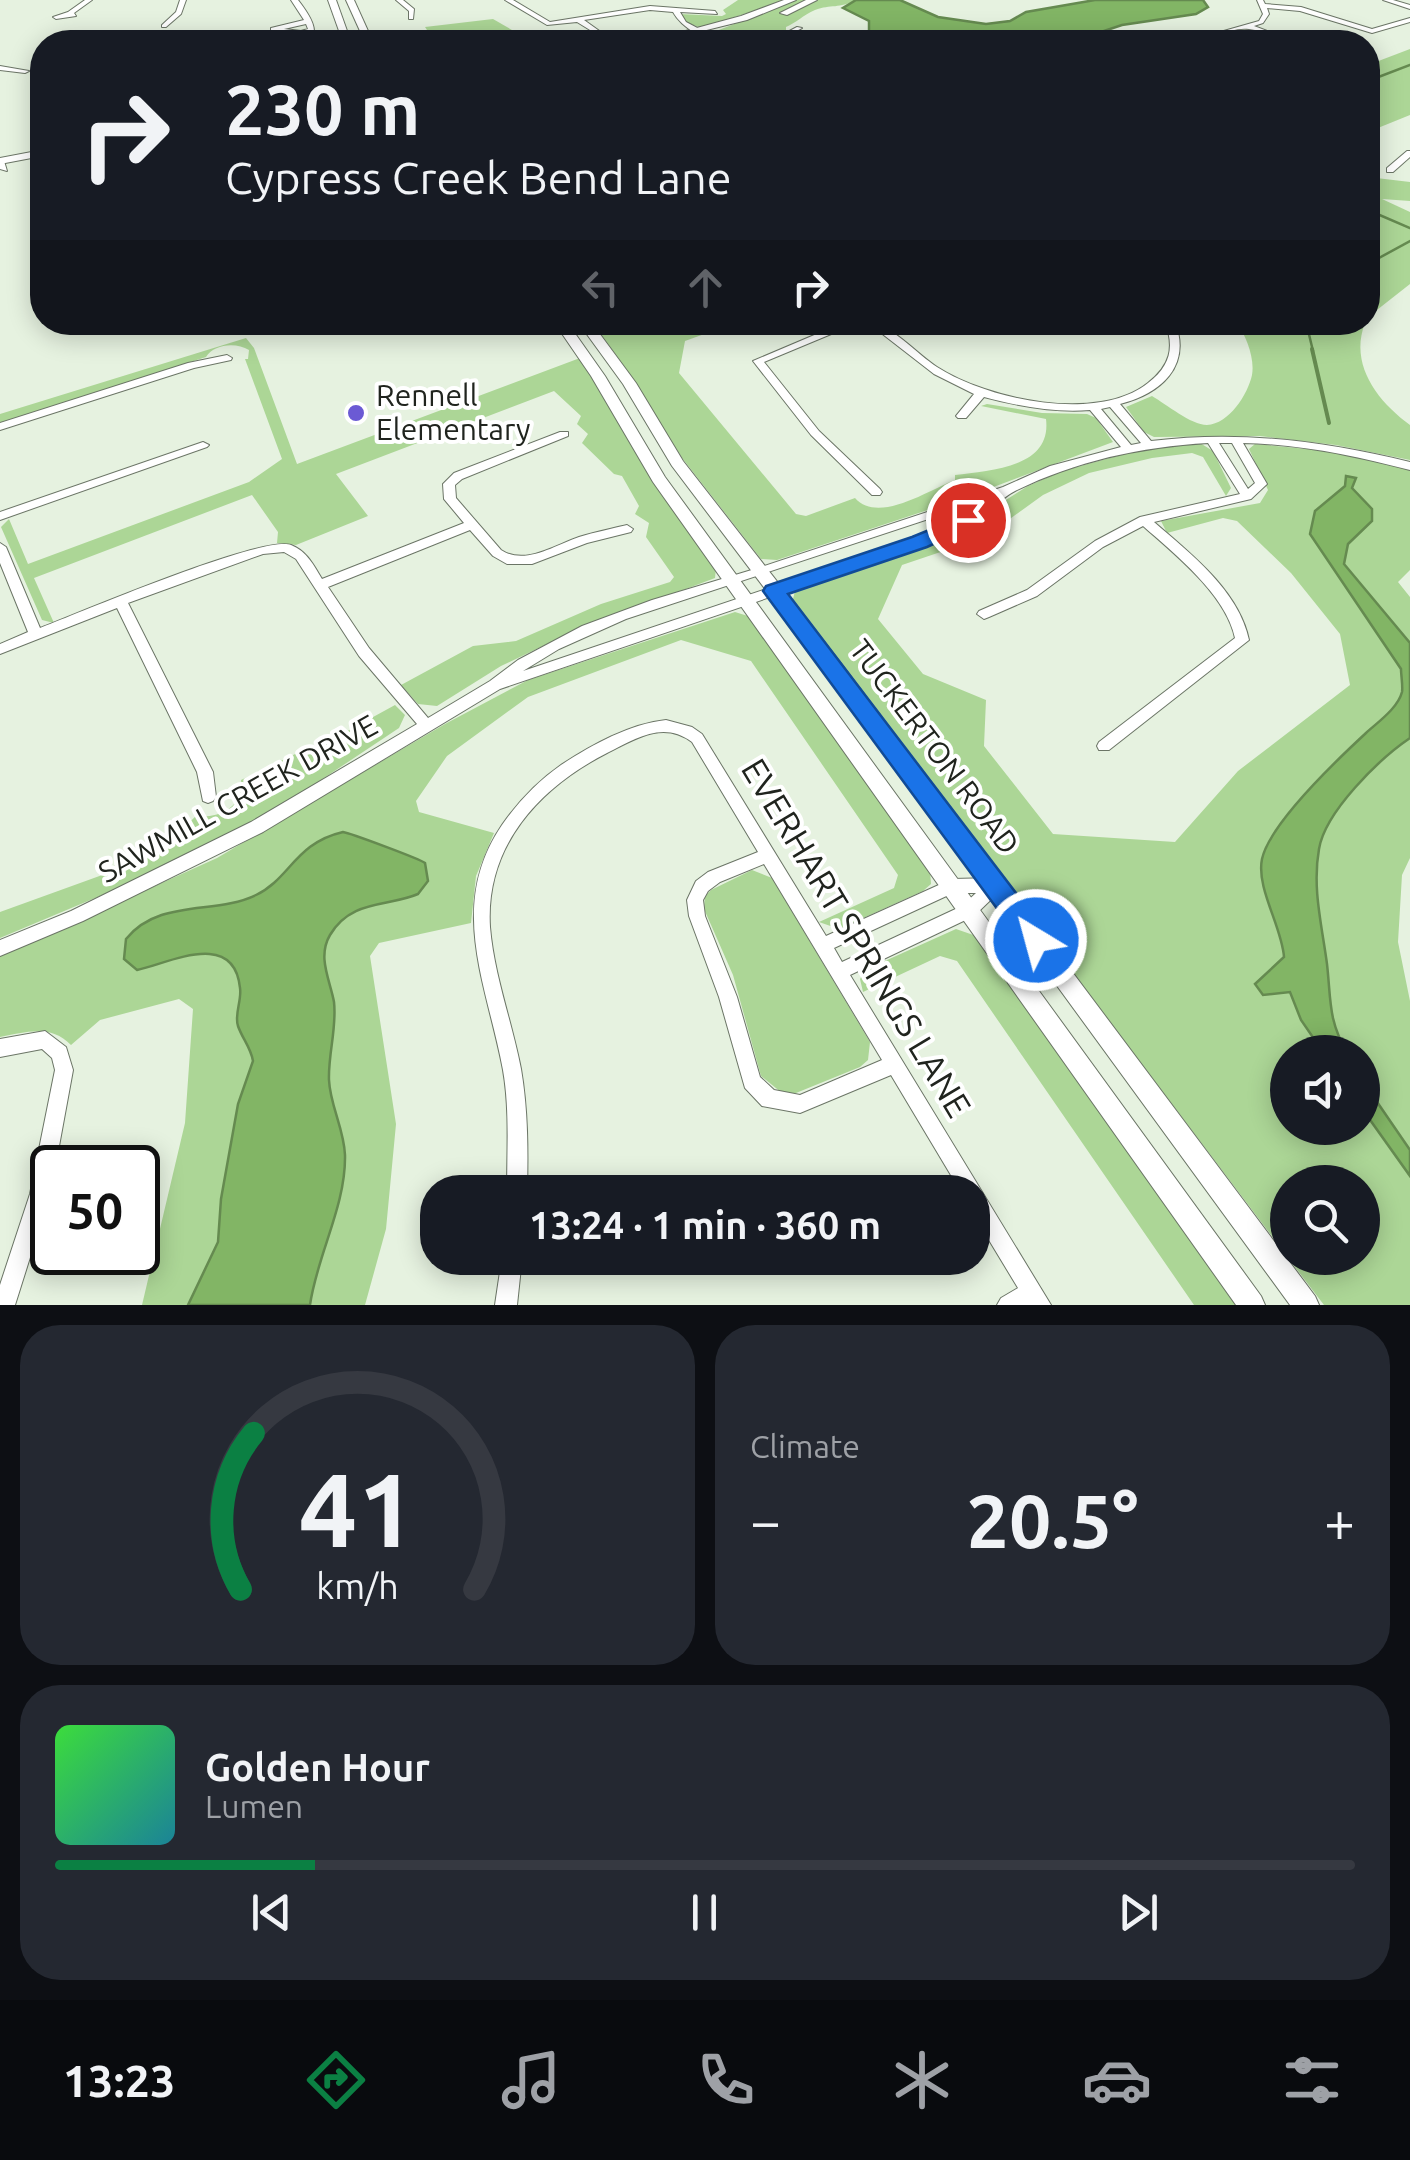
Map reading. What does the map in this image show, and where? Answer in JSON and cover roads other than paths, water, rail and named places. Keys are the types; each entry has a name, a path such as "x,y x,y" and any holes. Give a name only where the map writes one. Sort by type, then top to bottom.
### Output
{"main road":[{"path":"332,0 342,30"},
{"path":"350,0 364,30"},
{"path":"701,30 792,0"},
{"path":"729,30 813,0"},
{"path":"1,164 30,156"},
{"path":"1,164 30,163"},
{"path":"569,335 598,376 645,460 1252,1305"},
{"name":"TUCKERTON ROAD","path":"593,335 629,382 677,464 1306,1305"}],"street":[{"path":"70,13 88,0"},
{"path":"164,26 179,14 183,0"},
{"path":"294,0 310,30"},
{"path":"399,0 412,10 412,18"},
{"path":"508,0 541,22 675,8 716,13"},
{"path":"1386,0 1410,7"},
{"path":"1238,30 1261,22 1266,14 1262,3 1300,9 1369,30"},
{"path":"675,8 683,23 696,30"},
{"path":"577,19 594,30"},
{"path":"1375,30 1410,20"},
{"path":"285,30 273,29 308,21"},
{"path":"1251,27 1260,30"},
{"path":"795,30 799,28"},
{"path":"0,68 25,71"},
{"path":"1390,170 1410,153"},
{"path":"822,335 758,361 815,433 876,492"},
{"path":"889,335 939,374 980,393 1030,404 1092,405 1148,388 1173,363 1177,349 1173,335"},
{"path":"0,428 192,364 227,358"},
{"path":"962,416 980,393"},
{"path":"1112,402 1148,444"},
{"path":"1092,405 1128,448"},
{"path":"564,434 463,474 449,484 450,499 497,553 517,562 627,528"},
{"path":"984,614 1032,594 1098,544 1144,520 1247,496 1261,484 1235,439"},
{"path":"746,600 945,531 1044,471 1128,448 1235,439 1316,446 1410,466"},
{"path":"1211,440 1247,496"},
{"path":"0,516 204,445"},
{"name":"SAWMILL CREEK DRIVE","path":"0,948 174,871 257,827 495,685 520,664 580,635 1007,490"},
{"path":"1104,746 1237,648 1242,640 1238,619 1177,550 1144,520"},
{"path":"318,586 472,524"},
{"path":"0,547 36,635"},
{"path":"0,649 274,548 297,553 386,681 426,726"},
{"name":"SAWMILL CREEK DRIVE","path":"495,685 746,600"},
{"path":"122,602 206,772 208,796"},
{"name":"EVERHART SPRINGS LANE","path":"517,1175 513,1076 482,929 487,875 508,827 541,786 585,755 661,724 676,724 696,738 961,1175"},
{"path":"768,855 714,877 702,886 695,900 752,1082 769,1100 800,1104 894,1064"},
{"path":"823,945 952,886 995,885"},
{"path":"839,972 968,911 995,885"},
{"path":"0,1048 44,1040 60,1052 64,1070 40,1194 4,1305"},
{"name":"EVERHART SPRINGS LANE","path":"990,1223 1036,1298"},
{"path":"506,1305 510,1275"},
{"path":"1008,1305 1036,1298"}],"waterway":[{"path":"1380,76 1410,65"},
{"path":"1380,215 1410,228"},
{"path":"1380,257 1410,241"},
{"path":"1309,335 1313,351"},
{"path":"1312,349 1329,423"}],"place":[{"name":"Rennell Elementary","path":"356,413"}]}
